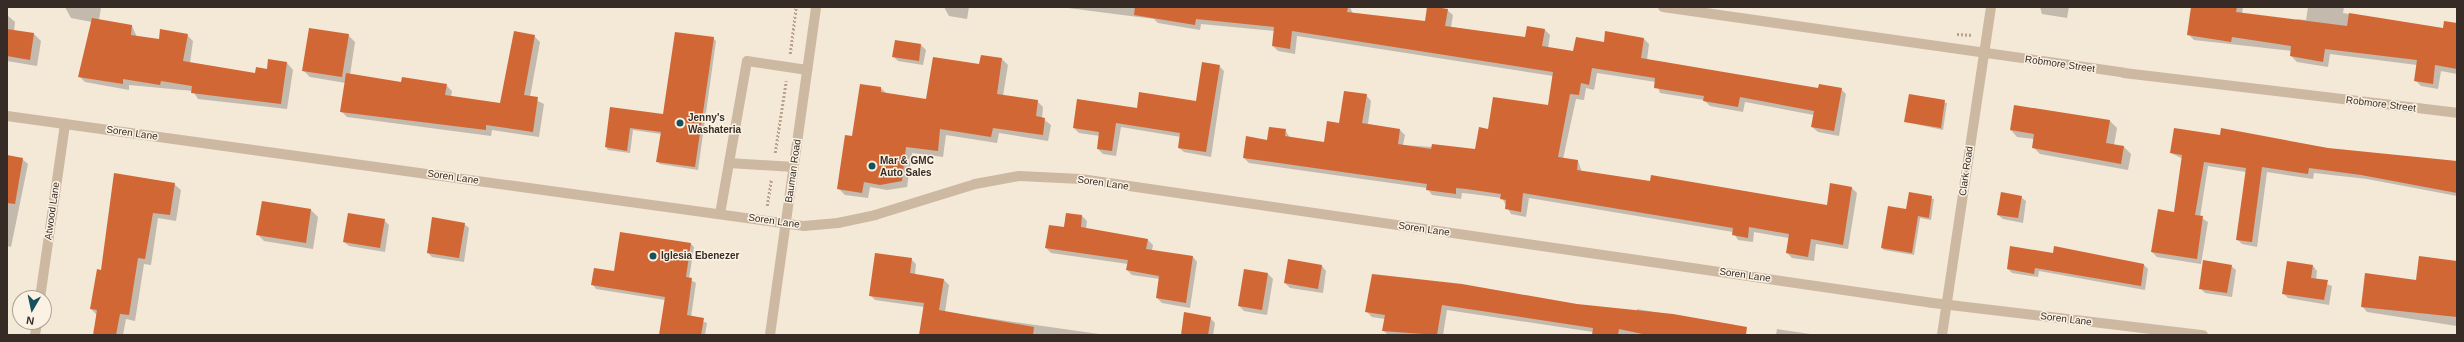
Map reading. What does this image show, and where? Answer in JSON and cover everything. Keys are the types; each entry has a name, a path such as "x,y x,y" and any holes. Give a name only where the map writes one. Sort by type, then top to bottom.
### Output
{"street":[{"name":"Bauman Road","path":"770,335 816,7"},
{"name":"Robmore Street","path":"1663,7 1984,53 2457,113"},
{"name":"Clark Road","path":"1942,335 1991,7"},
{"path":"720,214 747,61 807,70"},
{"name":"Soren Lane","path":"7,116 786,223 838,223 975,184 1020,176 1081,179 1946,304 2204,335"},
{"name":"Atwood Lane","path":"41,290 65,124"},
{"path":"729,163 794,167"}],"path":[{"path":"767,207 796,7"}],"building":[{"path":"1135,7 1348,7 1347,12 1425,21 1427,7 1435,7 1448,9 1445,26 1525,37 1527,26 1545,29 1542,46 1573,51 1576,37 1604,42 1605,31 1644,38 1641,58 1818,88 1819,84 1842,88 1834,131 1811,127 1814,111 1740,97 1738,107 1703,101 1704,96 1654,88 1655,78 1592,68 1589,85 1581,83 1579,95 1570,94 1558,157 1578,160 1577,170 1650,181 1651,175 1827,205 1830,183 1852,187 1843,245 1811,239 1808,257 1786,253 1789,234 1749,227 1748,238 1732,235 1733,228 1523,193 1521,212 1505,209 1506,200 1500,199 1501,194 1456,188 1456,194 1426,190 1427,184 1243,158 1246,136 1267,140 1269,127 1286,129 1285,136 1324,142 1327,121 1339,123 1344,91 1367,94 1362,123 1400,129 1398,144 1431,149 1432,144 1475,149 1479,127 1488,129 1493,97 1548,105 1553,72 1292,31 1290,49 1272,46 1274,27 1196,19 1195,25 1134,15"},
{"path":"2191,7 2237,7 2236,12 2347,26 2349,13 2443,28 2444,21 2457,23 2457,69 2435,65 2433,84 2414,81 2417,60 2325,49 2323,62 2290,56 2291,46 2232,37 2231,42 2187,35"},
{"path":"92,18 132,25 131,35 159,39 160,29 188,34 183,61 255,73 256,67 267,69 268,59 287,62 281,104 191,93 192,86 161,81 160,85 123,79 123,84 78,77"},
{"path":"309,28 349,34 342,77 302,71"},
{"path":"7,29 34,33 30,60 7,56"},
{"path":"514,31 535,35 524,95 538,97 533,132 486,125 486,130 340,112 346,73 401,82 402,77 447,84 445,95 500,103"},
{"path":"675,32 714,37 695,167 656,162 661,132 630,128 627,151 605,147 610,107 663,114"},
{"path":"895,40 921,44 919,61 892,57"},
{"path":"981,55 1002,58 997,94 1038,100 1036,116 1045,118 1043,135 993,128 991,137 940,129 938,151 906,147 902,181 880,185 864,182 862,193 837,189 845,135 852,136 860,84 881,87 881,92 926,99 933,57 979,64"},
{"path":"1202,62 1220,65 1206,152 1178,148 1180,133 1116,123 1112,151 1097,149 1099,132 1073,128 1077,99 1137,108 1139,92 1196,101"},
{"path":"1909,94 1945,100 1941,128 1904,122"},
{"path":"2014,105 2110,120 2106,143 2124,146 2121,164 2032,148 2034,134 2010,130"},
{"path":"2174,128 2220,135 2221,128 2328,148 2457,161 2457,193 2361,175 2309,168 2308,174 2262,167 2252,242 2236,240 2246,168 2204,162 2195,215 2203,216 2197,259 2151,252 2158,209 2174,212 2182,155 2170,153"},
{"path":"7,155 23,158 15,204 7,203"},
{"path":"114,173 175,183 170,215 153,213 145,259 138,258 129,315 120,314 116,335 93,335 97,310 90,309 97,269 101,270"},
{"path":"1909,192 1932,196 1929,218 1918,216 1912,253 1881,248 1888,206 1906,209"},
{"path":"2001,192 2022,196 2018,218 1997,215"},
{"path":"262,201 311,209 306,243 256,235"},
{"path":"348,213 385,219 380,248 343,242"},
{"path":"1066,213 1082,215 1081,227 1148,239 1146,249 1193,256 1186,303 1156,298 1159,276 1126,270 1128,260 1045,248 1049,225 1064,227"},
{"path":"432,217 465,223 459,258 427,253"},
{"name":"Iglesia Ebenezer","path":"620,232 691,243 686,277 692,278 687,315 704,318 701,335 659,335 665,297 591,285 594,268 614,271"},
{"path":"2010,246 2053,253 2054,246 2144,264 2141,286 2035,268 2034,274 2007,269"},
{"path":"875,253 912,258 910,273 944,279 939,310 1034,327 1033,335 919,335 924,303 869,296"},
{"path":"2419,256 2457,261 2457,317 2361,307 2365,273 2416,280"},
{"path":"1288,259 1322,265 1318,289 1284,283"},
{"path":"2203,260 2232,265 2227,293 2199,289"},
{"path":"2287,261 2313,265 2311,278 2328,280 2324,300 2282,294"},
{"path":"1244,269 1268,273 1262,310 1238,306"},
{"path":"1372,274 1462,284 1577,304 1673,314 1747,327 1746,335 1647,335 1619,329 1618,335 1592,335 1593,328 1442,305 1437,335 1382,331 1385,315 1365,312"},
{"path":"1184,312 1211,317 1208,335 1181,335"}],"place":[{"name":"Jenny's Washateria","path":"680,123"},
{"name":"Mar & GMC Auto Sales","path":"872,166"},
{"name":"Iglesia Ebenezer","path":"653,256"}]}
